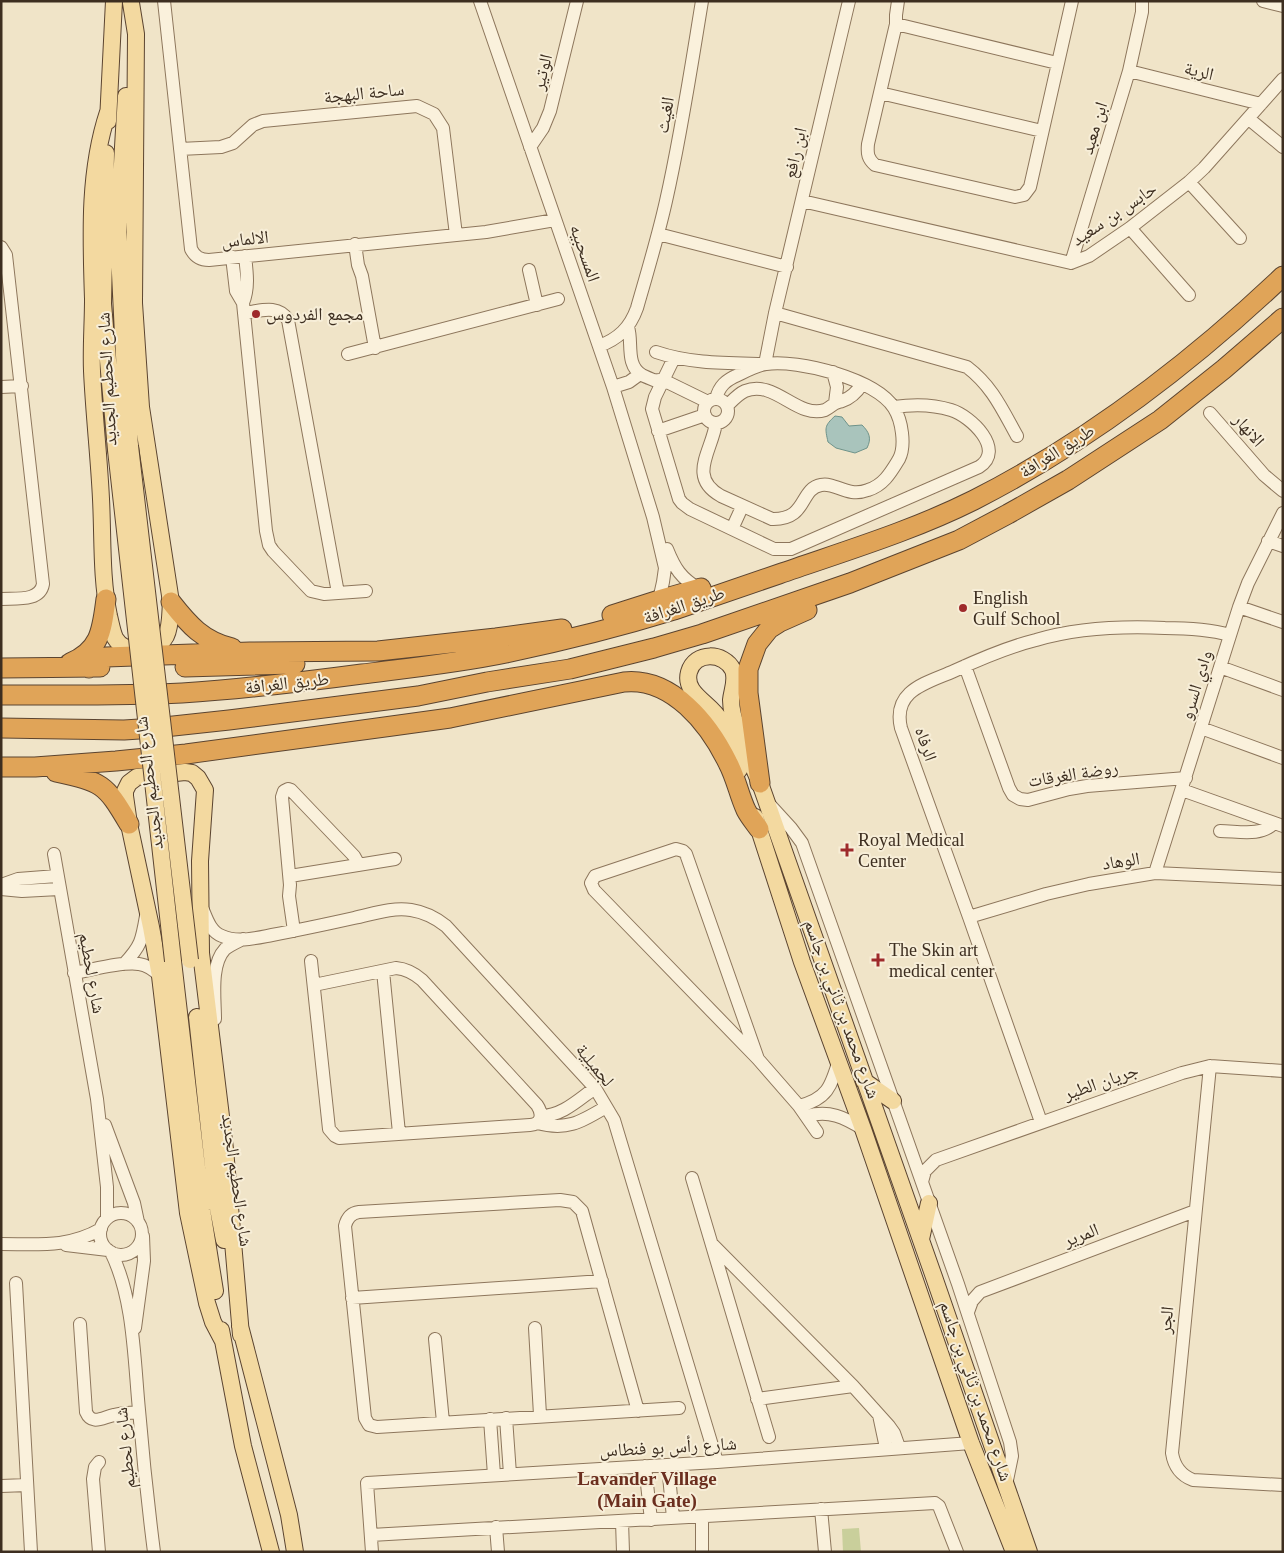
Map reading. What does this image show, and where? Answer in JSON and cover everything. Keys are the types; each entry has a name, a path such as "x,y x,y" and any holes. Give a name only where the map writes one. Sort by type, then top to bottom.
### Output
{"highway":[{"name":"طريق الغرافة","path":"1,695 181,693 252,688 471,660 612,628 673,610 889,536 972,501 1060,451 1160,383 1202,349 1283,276"},
{"name":"طريق الغرافة","path":"1,728 124,730 174,726 418,696 487,682 570,669 702,634 850,583 959,540 1068,480 1160,420 1224,369 1283,318"},
{"path":"90,668 96,661 106,658 250,652 378,651 573,628 658,600 788,566 807,564"},
{"path":"763,792 751,724 747,680 748,669 756,644 769,629 818,605 850,583"},
{"path":"58,668 87,654 96,642 102,627 106,599"},
{"path":"171,602 190,626 201,636 229,648 250,652"},
{"path":"1,668 197,667 471,660"},
{"path":"392,726 570,669"},
{"path":"1,767 35,767 186,754 392,726 450,718 636,680 665,689 686,706 711,733 729,765 746,810 759,828"},
{"path":"35,767 89,779 97,783 111,794 129,824"}],"main road":[{"name":"شارع الحطيم الجديد","path":"114,1 108,112 103,304 190,960 217,1203 241,1335 289,1515 295,1552"},
{"name":"شارع الحطيم الجديد","path":"131,2 118,232 126,396 123,448 173,961 202,1210 223,1341 243,1446 271,1552"},
{"path":"108,112 96,156 92,222 92,370 106,599 113,634 119,644 135,651 148,649 159,644 165,637 169,627 171,602 141,407 134,313 136,34 131,2"},
{"name":"شارع محمد بن ثاني بن جاسم","path":"1014,1552 971,1443 839,1060 802,962 725,729 714,711 690,688 688,677 690,670 694,663 706,656 724,659 730,664 734,673 731,698 733,716 763,792 1029,1552"},
{"path":"223,1341 208,1308 188,1213 160,976 129,824 125,791 129,783 137,777 185,772 198,778 205,790 200,848 199,901 202,975 225,1149 241,1335"},
{"path":"864,1080 893,1101"},
{"path":"921,1239 929,1203"}],"street":[{"name":"الالماس","path":"164,1 191,249 198,258 204,260 239,257 496,231 555,220"},
{"name":"المسحبيه","path":"480,1 599,346 653,517 665,568 658,600"},
{"name":"الوتير","path":"530,148 544,128 550,111 577,1"},
{"name":"الغيث","path":"599,346 621,334 633,318 637,308 658,234 677,147 702,1"},
{"name":"ابن رافع","path":"765,364 775,313 849,1"},
{"path":"898,1 896,24 867,150 870,161 875,165 1015,198 1024,195 1030,187 1072,1"},
{"path":"896,24 901,16 905,1"},
{"name":"ابن معبد","path":"1071,263 1129,71 1142,12 1142,1"},
{"path":"1263,1 1283,6"},
{"path":"896,24 1058,63"},
{"name":"الرية","path":"1129,71 1261,104"},
{"name":"حابس بن سعيد","path":"802,201 1071,263 1089,256 1130,228 1189,182 1249,119 1283,79"},
{"path":"880,93 1042,131"},
{"name":"ساحة البهجة","path":"180,149 221,147 233,143 253,125 263,121 417,106 434,114 443,128 456,235"},
{"path":"1249,119 1283,147"},
{"path":"1189,182 1240,238"},
{"path":"1130,228 1189,294"},
{"path":"658,234 787,266"},
{"path":"358,244 364,264 362,276 375,348"},
{"path":"1,247 6,255 43,584 40,592 33,597 1,599"},
{"path":"239,257 248,282 244,308 267,538 273,551 307,588 319,594 366,591"},
{"path":"529,270 537,305"},
{"path":"348,354 558,299"},
{"path":"244,308 275,310 288,320 338,593"},
{"path":"775,313 967,367 989,387 1017,436"},
{"path":"628,326 631,337 630,355 640,374 712,406 728,414 723,420 716,423 709,421 712,406 720,388 728,379 765,364"},
{"path":"656,352 674,358 702,362 796,364 833,372 862,384 883,397 894,407 901,422 903,439 900,455 886,479 877,486 867,491 856,493 846,492 822,484 810,490 796,512 789,517 772,520 714,492 705,482 703,463 716,423"},
{"path":"674,358 659,383 652,409 677,495 682,503 690,509 774,549 791,549 979,467 987,460 989,456 988,446 980,432 975,424 960,413 929,405 914,404 894,407"},
{"path":"833,372 837,387 835,403"},
{"path":"612,387 629,382 640,374"},
{"path":"658,431 745,392 761,389 769,391 806,410 812,411 825,410 835,403 848,398 862,384"},
{"path":"1,387 22,386"},
{"name":"الانهار","path":"1210,413 1264,475 1283,491"},
{"path":"867,491 874,513"},
{"path":"732,529 742,507"},
{"name":"وادي السرو","path":"1155,873 1239,606 1248,583 1283,513"},
{"name":"المسحبيه","path":"653,517 673,564 688,582 699,589"},
{"path":"1268,541 1283,546"},
{"path":"1239,606 1283,622"},
{"name":"الرفاه","path":"1041,1122 901,728 899,715 901,706 910,692 918,687 965,666 1037,639 1082,632 1140,627 1201,629 1230,635"},
{"name":"روضة الغرقات","path":"965,666 1009,788 1013,795 1020,799 1028,800 1087,786 1184,784"},
{"path":"1220,667 1283,690"},
{"path":"1201,728 1283,758"},
{"path":"1184,784 1278,824"},
{"path":"298,930 295,897 290,880 282,794 288,789 292,790 354,856 360,865"},
{"name":"شارع محمد بن ثاني بن جاسم","path":"763,792 802,843 968,1312 1010,1442 1012,1456 1006,1485"},
{"path":"1220,831 1261,831 1278,824"},
{"path":"758,1059 686,854 676,849 595,876 591,883 594,890 758,1059 799,1106 818,1132"},
{"name":"شارع لحطيم","path":"54,854 97,1099 107,1187 104,1224"},
{"path":"290,880 395,859"},
{"name":"الوهاد","path":"969,917 1046,894 1089,884 1155,873 1283,879"},
{"path":"1,885 18,879 57,876"},
{"path":"1,889 22,891 59,889"},
{"name":"لجميلية","path":"199,901 207,921 215,932 228,938 243,939 298,930 394,910 412,910 437,919 446,926 595,1088 614,1120 717,1462"},
{"path":"124,964 134,954 141,942 147,911"},
{"name":"لجميلية","path":"212,1047 215,1025 216,968 224,951 243,939"},
{"path":"311,961 329,1130 339,1138 530,1125 539,1119 562,1112 595,1088"},
{"path":"74,973 124,964 138,964 144,965 160,976"},
{"path":"314,985 402,968 413,973 418,976 537,1105 541,1112 539,1119"},
{"path":"383,971 399,1133"},
{"path":"799,1106 819,1099 833,1079 839,1060"},
{"name":"جريان الطير","path":"936,1160 1182,1072 1210,1066 1283,1071"},
{"name":"الجر","path":"1210,1066 1171,1447 1173,1460 1178,1470 1193,1480 1283,1485"},
{"name":"شارع لحطيم","path":"97,1099 114,1152 134,1203 140,1228 144,1261 133,1340"},
{"path":"539,1119 551,1126 571,1125 606,1107"},
{"path":"807,1116 818,1113 830,1114 847,1120 863,1129"},
{"path":"912,1154 923,1159 936,1160"},
{"path":"922,1182 925,1171 936,1160"},
{"path":"692,1178 768,1438"},
{"path":"638,1411 582,1211 573,1202 567,1200 359,1212 348,1218 345,1226 365,1418 366,1422 373,1427 506,1418 638,1411 679,1408"},
{"name":"المرير","path":"980,1292 1195,1210"},
{"path":"1,1244 61,1244 109,1251 120,1255 130,1253 140,1244 140,1228 132,1216 115,1214 82,1239 61,1244"},
{"path":"104,1224 101,1241 109,1251"},
{"path":"712,1244 853,1386 879,1415 894,1433 892,1448"},
{"name":"شارع لحطيم","path":"109,1251 124,1286 133,1340 139,1416 154,1552"},
{"path":"352,1298 602,1281"},
{"path":"16,1284 31,1552"},
{"path":"958,1284 969,1290 980,1292"},
{"path":"968,1312 972,1301 980,1292"},
{"path":"80,1324 86,1412 90,1419 105,1419 117,1414 139,1416"},
{"path":"534,1328 540,1416"},
{"path":"435,1339 443,1422"},
{"path":"757,1398 853,1386"},
{"path":"506,1418 510,1474"},
{"path":"490,1419 494,1475"},
{"name":"شارع رأس بو فنطاس","path":"371,1535 367,1483 717,1462 971,1443"},
{"path":"98,1462 93,1479 99,1552"},
{"path":"668,1465 673,1518"},
{"path":"645,1466 650,1520"},
{"path":"1,1486 27,1485"},
{"path":"372,1552 371,1535 935,1503 942,1511 957,1552"},
{"path":"821,1509 825,1552"},
{"path":"702,1517 702,1552"},
{"path":"622,1521 624,1552"},
{"path":"496,1527 498,1552"}],"green space":[{"path":"859,1528 861,1552 843,1552 842,1529"}],"water":[{"path":"835,416 842,417 849,426 862,425 869,435 867,448 855,453 836,448 828,442 826,428"}],"place":[{"name":"مجمع الفردوس","path":"256,314"},
{"name":"English Gulf School","path":"963,608"},
{"name":"Royal Medical Center","path":"847,850"},
{"name":"The Skin art medical center","path":"878,960"}],"district":[{"name":"Lavander Village (Main Gate)","path":"647,1489"}]}
